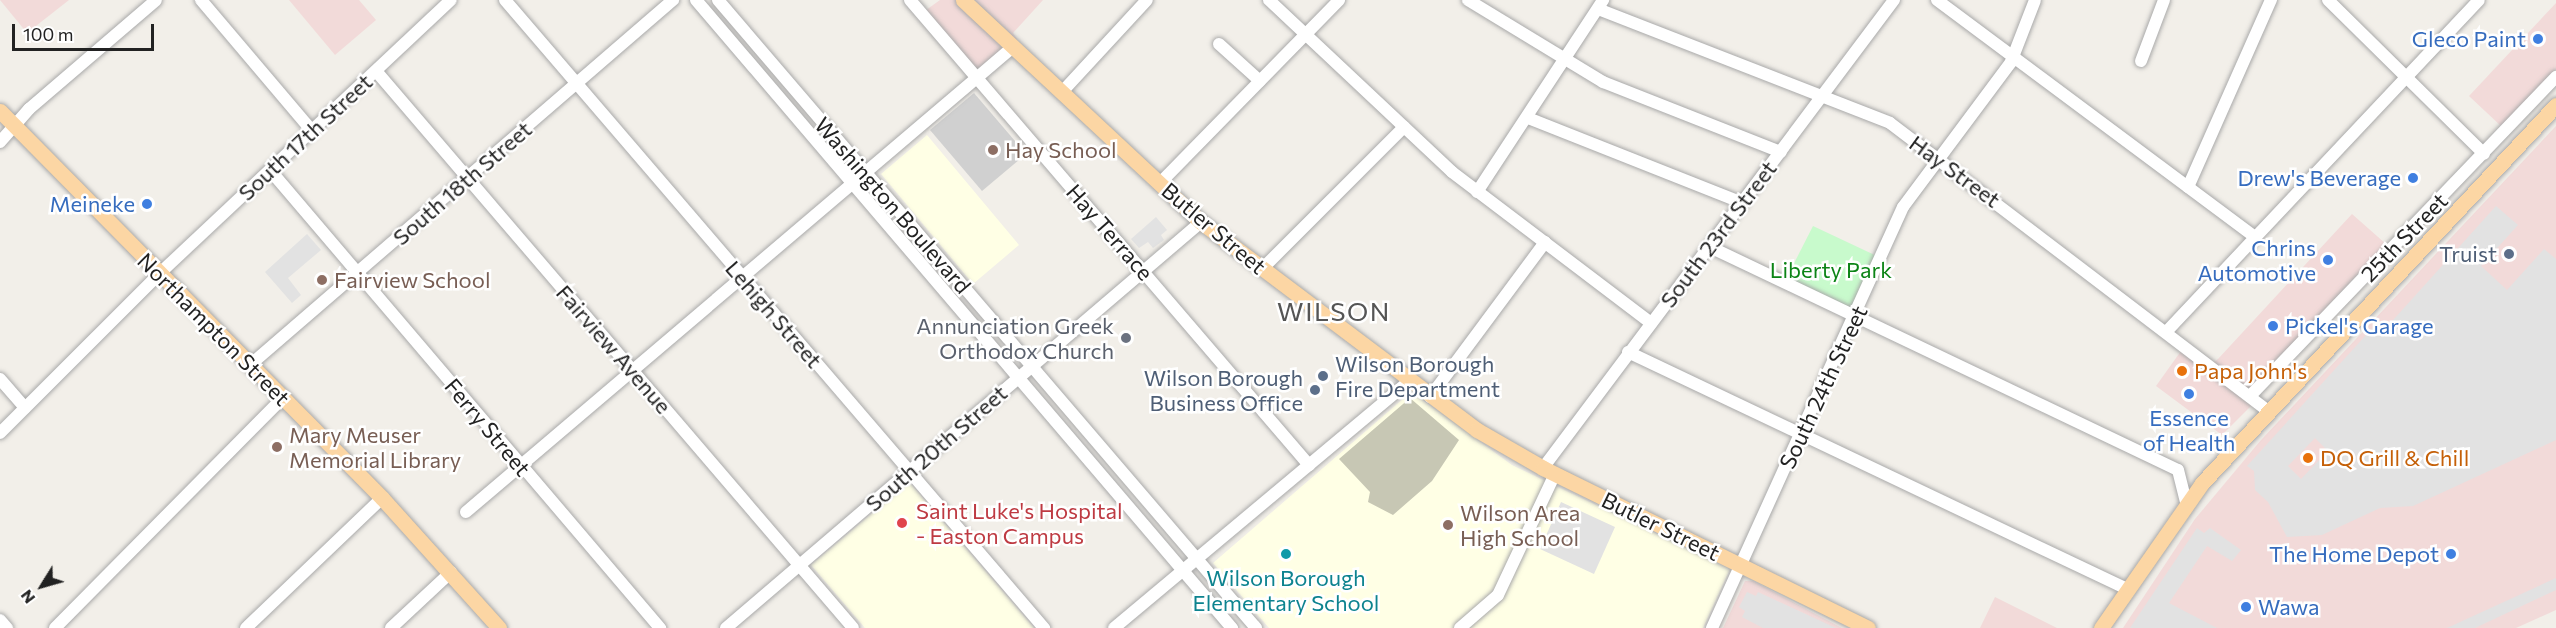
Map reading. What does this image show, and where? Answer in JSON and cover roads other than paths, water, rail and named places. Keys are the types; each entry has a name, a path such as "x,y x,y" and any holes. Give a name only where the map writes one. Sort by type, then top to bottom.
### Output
{"main road":[{"name":"Butler Street","path":"963,0 1202,222 1430,397 1549,471 1868,628"},
{"path":"2100,628 2125,588 2186,502 2556,105"},
{"name":"Northampton Street","path":"0,111 382,498 499,628"}],"street":[{"path":"0,142 156,0"},
{"path":"201,0 312,131"},
{"name":"South 17th Street","path":"0,433 159,274 451,0"},
{"name":"Lehigh Street","path":"505,0 1044,628"},
{"name":"South 18th Street","path":"250,365 673,0"},
{"name":"Washington Boulevard","path":"696,0 1232,628"},
{"name":"Washington Boulevard","path":"718,0 1256,628"},
{"name":"Hay Terrace","path":"910,0 1309,465"},
{"path":"1062,92 1147,0"},
{"path":"1269,0 1477,192 1651,323"},
{"path":"1160,183 1339,0"},
{"path":"1468,0 1603,82 1780,152"},
{"name":"South 23rd Street","path":"1460,628 1498,595 1549,471 1628,352 1710,247 1894,0"},
{"path":"1937,0 2255,237"},
{"name":"South 24th Street","path":"1712,628 1903,207 2014,58 2035,0"},
{"path":"2140,61 2164,0"},
{"path":"2188,187 2271,0"},
{"path":"2328,0 2409,76 2484,154"},
{"path":"2168,330 2479,0"},
{"path":"1477,192 1528,118 1600,4"},
{"name":"Hay Street","path":"1600,4 1882,118 2168,330 2269,411"},
{"path":"1220,44 1260,81"},
{"path":"466,512 1013,47"},
{"name":"Fairview Avenue","path":"376,71 853,628"},
{"name":"25th Street","path":"2251,395 2556,77"},
{"path":"1528,118 1743,203"},
{"path":"1262,269 1404,127"},
{"name":"Ferry Street","path":"270,170 660,628"},
{"name":"South 20th Street","path":"726,628 1202,222"},
{"path":"1430,397 1545,242"},
{"path":"1710,247 2178,470 2186,502"},
{"path":"1628,352 2125,588"},
{"path":"0,379 25,408"},
{"path":"1114,628 1409,381"},
{"path":"55,628 283,398"},
{"path":"246,628 382,498"},
{"path":"391,628 451,572"},
{"path":"0,620 7,628"}],"place":[{"name":"Gleco Paint","path":"2538,39"},
{"name":"Hay School","path":"993,150"},
{"name":"Drew's Beverage","path":"2413,178"},
{"name":"Meineke","path":"147,204"},
{"name":"Truist","path":"2509,254"},
{"name":"Chrins Automotive","path":"2328,260"},
{"name":"Fairview School","path":"322,280"},
{"name":"Pickel's Garage","path":"2273,326"},
{"name":"Annunciation Greek Orthodox Church","path":"1126,338"},
{"name":"Papa John's","path":"2182,371"},
{"name":"Wilson Borough Fire Department","path":"1323,376"},
{"name":"Wilson Borough Business Office","path":"1315,390"},
{"name":"Essence of Health","path":"2189,394"},
{"name":"Mary Meuser Memorial Library","path":"277,447"},
{"name":"DQ Grill & Chill","path":"2308,458"},
{"name":"Saint Luke's Hospital - Easton Campus","path":"902,523"},
{"name":"Wilson Area High School","path":"1448,525"},
{"name":"Wilson Borough Elementary School","path":"1286,554"},
{"name":"The Home Depot","path":"2451,554"},
{"name":"Wawa","path":"2246,607"}],"district":[{"name":"WILSON","path":"1334,311"}],"park label":[{"name":"Liberty Park","path":"1831,270"}]}
